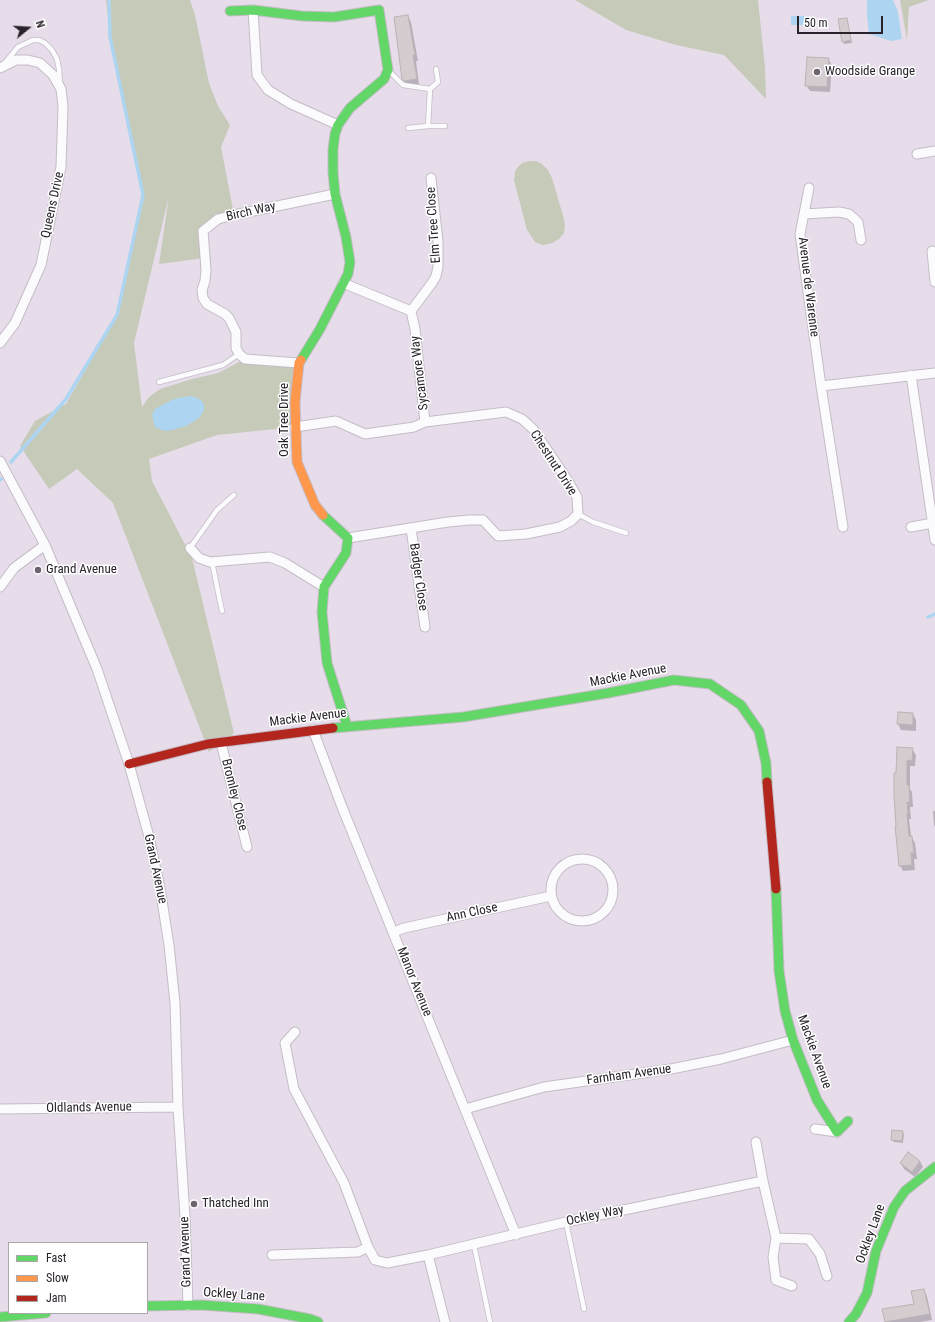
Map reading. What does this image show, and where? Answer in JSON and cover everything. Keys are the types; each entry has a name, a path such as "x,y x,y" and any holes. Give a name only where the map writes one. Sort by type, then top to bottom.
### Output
{"street":[{"path":"230,11 253,10 302,16 334,16 379,10 388,70"},
{"path":"253,10 257,75 268,90 291,104 338,126"},
{"name":"Queens Drive","path":"0,344 15,323 41,265 61,167 63,106 61,89 53,75 40,63 28,60 16,60 1,67"},
{"name":"Oak Tree Drive","path":"348,538 325,518 315,505 297,462 295,402 299,363 320,329 348,274 350,262 346,237 335,194 333,149 335,134 338,126 350,108 384,79 388,70"},
{"path":"917,154 935,151"},
{"name":"Elm Tree Close","path":"411,311 432,283 436,276 438,267 438,241 431,178"},
{"name":"Avenue de Warenne","path":"809,188 800,234 820,386 843,527"},
{"name":"Birch Way","path":"239,354 236,348 236,332 229,318 225,314 207,304 203,298 202,290 206,270 203,231 218,220 234,215 335,194"},
{"path":"804,214 840,212 849,214 858,222 861,240"},
{"path":"932,252 935,282"},
{"path":"343,283 411,311"},
{"name":"Sycamore Way","path":"295,428 336,421 365,434 414,427 425,422 425,407 415,329 411,311"},
{"path":"239,354 245,359 299,363"},
{"path":"820,386 935,373"},
{"path":"911,375 935,540"},
{"name":"Chestnut Drive","path":"425,422 506,412 522,419 532,429 568,481 577,497 578,514 571,521 560,527 526,534 498,536 483,520 448,522"},
{"name":"Grand Avenue","path":"1,466 45,545 97,669 129,764 160,888 169,945 175,1003 178,1107 185,1217 188,1306"},
{"name":"Badger Close","path":"348,538 448,522"},
{"path":"911,527 933,523"},
{"name":"Badger Close","path":"411,528 425,627"},
{"path":"347,726 327,663 322,612 324,587 346,553 348,538"},
{"path":"0,587 14,568 45,545"},
{"path":"190,548 199,558 210,562 270,556 285,563 324,587"},
{"name":"Mackie Avenue","path":"129,764 208,744 347,726 463,717 608,693 674,680 710,684 741,706 759,731 766,763 777,905 779,971 785,1011 793,1040 817,1100 837,1132"},
{"name":"Manor Avenue","path":"313,730 342,807 516,1235"},
{"name":"Bromley Close","path":"221,743 247,847"},
{"path":"580,858 591,859 601,864 608,872 613,882 614,893 606,911 589,921 569,919 555,906 551,896 551,886 554,875 561,866 580,858"},
{"name":"Ann Close","path":"394,932 404,928 551,896"},
{"name":"Ockley Way","path":"295,1032 285,1043 294,1089 344,1183 368,1247 375,1260 387,1263 428,1255 566,1222 763,1181"},
{"name":"Farnham Avenue","path":"465,1109 544,1087 671,1069 721,1059 793,1040"},
{"name":"Oldlands Avenue","path":"0,1109 178,1107"},
{"path":"815,1129 837,1132 848,1121"},
{"path":"756,1142 776,1238 773,1257 776,1280 792,1286"},
{"name":"Ockley Lane","path":"849,1322 856,1314 867,1293 876,1251 894,1207 905,1191 935,1167"},
{"path":"776,1238 809,1239 820,1254 827,1276"},
{"path":"272,1255 358,1252 368,1247"},
{"path":"428,1255 445,1322"},
{"name":"Ockley Lane","path":"148,1306 201,1305 258,1309 310,1319 318,1322"},
{"path":"0,1317 34,1314"}],"lane":[{"path":"1,67 18,47 33,40 39,40 45,43 52,50 57,59 61,89"},
{"path":"428,126 430,89 438,82 436,69"},
{"path":"388,70 403,85 430,89"},
{"path":"408,128 445,126"},
{"path":"159,382 223,365 239,354"},
{"path":"190,548 217,510 234,495"},
{"path":"578,514 593,522 626,533"},
{"path":"212,562 222,611"},
{"path":"566,1222 584,1309"},
{"path":"474,1244 490,1322"}],"green space":[{"path":"106,0 190,0 195,15 209,83 218,106 230,125 221,147 234,215 203,231 205,258 159,264 169,196 134,343 142,407 149,397 160,389 218,373 245,359 299,363 295,427 217,435 149,459 152,481 192,558 234,733 209,752 113,503 77,469 49,489 20,446 35,421 66,404 117,315 143,195 110,37"},
{"path":"575,0 758,0 765,67 766,99 724,55 676,45 626,30"},
{"path":"900,0 929,0 909,7 907,40"},
{"path":"536,161 542,164 548,170 552,178 564,219 564,233 559,239 552,243 543,245 535,242 527,230 514,180 517,168 522,163"}],"water":[{"path":"867,0 893,0 898,12 902,39 891,41 869,34"},
{"path":"791,16 809,16 809,25 791,25"},
{"path":"190,396 202,401 204,405 204,410 199,418 186,426 172,430 165,431 155,427 152,415 155,409 174,399"}],"building":[{"path":"408,15 415,55 413,55 417,79 404,81 402,79 394,17"},
{"path":"847,18 851,40 842,42 838,19"},
{"name":"Woodside Grange","path":"807,57 829,58 827,87 805,86"},
{"path":"898,712 913,713 913,725 897,724"},
{"path":"897,747 913,748 912,761 907,760 907,785 909,785 910,802 907,802 907,814 909,836 912,836 914,853 911,853 912,865 899,866 894,796 894,773 896,773"},
{"path":"892,1130 903,1131 902,1141 891,1140"},
{"path":"908,1152 920,1161 912,1172 900,1163"},
{"path":"924,1289 930,1314 885,1322 882,1309 914,1304 911,1291"}],"waterway":[{"path":"11,462 66,399 117,315 143,195 110,37 109,0"},
{"path":"928,617 935,614"}],"traffic: fast":[{"path":"230,11 253,10 302,16 334,17 379,10 388,70 384,79 350,108 338,125 333,149 335,194 346,237 350,262 348,274 320,329 301,360"},
{"path":"323,515 348,538 346,553 324,587 322,612 327,663 347,726"},
{"path":"333,728 463,717 608,693 674,680 710,684 741,705 759,731 766,763 767,782"},
{"path":"776,889 779,971 785,1011 793,1040 817,1100 837,1132 848,1121"},
{"path":"849,1322 856,1314 867,1293 876,1251 894,1207 905,1191 935,1167"},
{"path":"148,1306 201,1305 258,1309 310,1319 318,1322"},
{"path":"0,1317 34,1314"}],"traffic: slow":[{"path":"301,360 299,363 295,402 297,462 315,505 323,515"}],"traffic: jam":[{"path":"129,764 208,744 333,728"},
{"path":"767,782 776,889"}],"place":[{"name":"Woodside Grange","path":"817,72"},
{"name":"Grand Avenue","path":"38,570"},
{"name":"Thatched Inn","path":"194,1204"}]}
